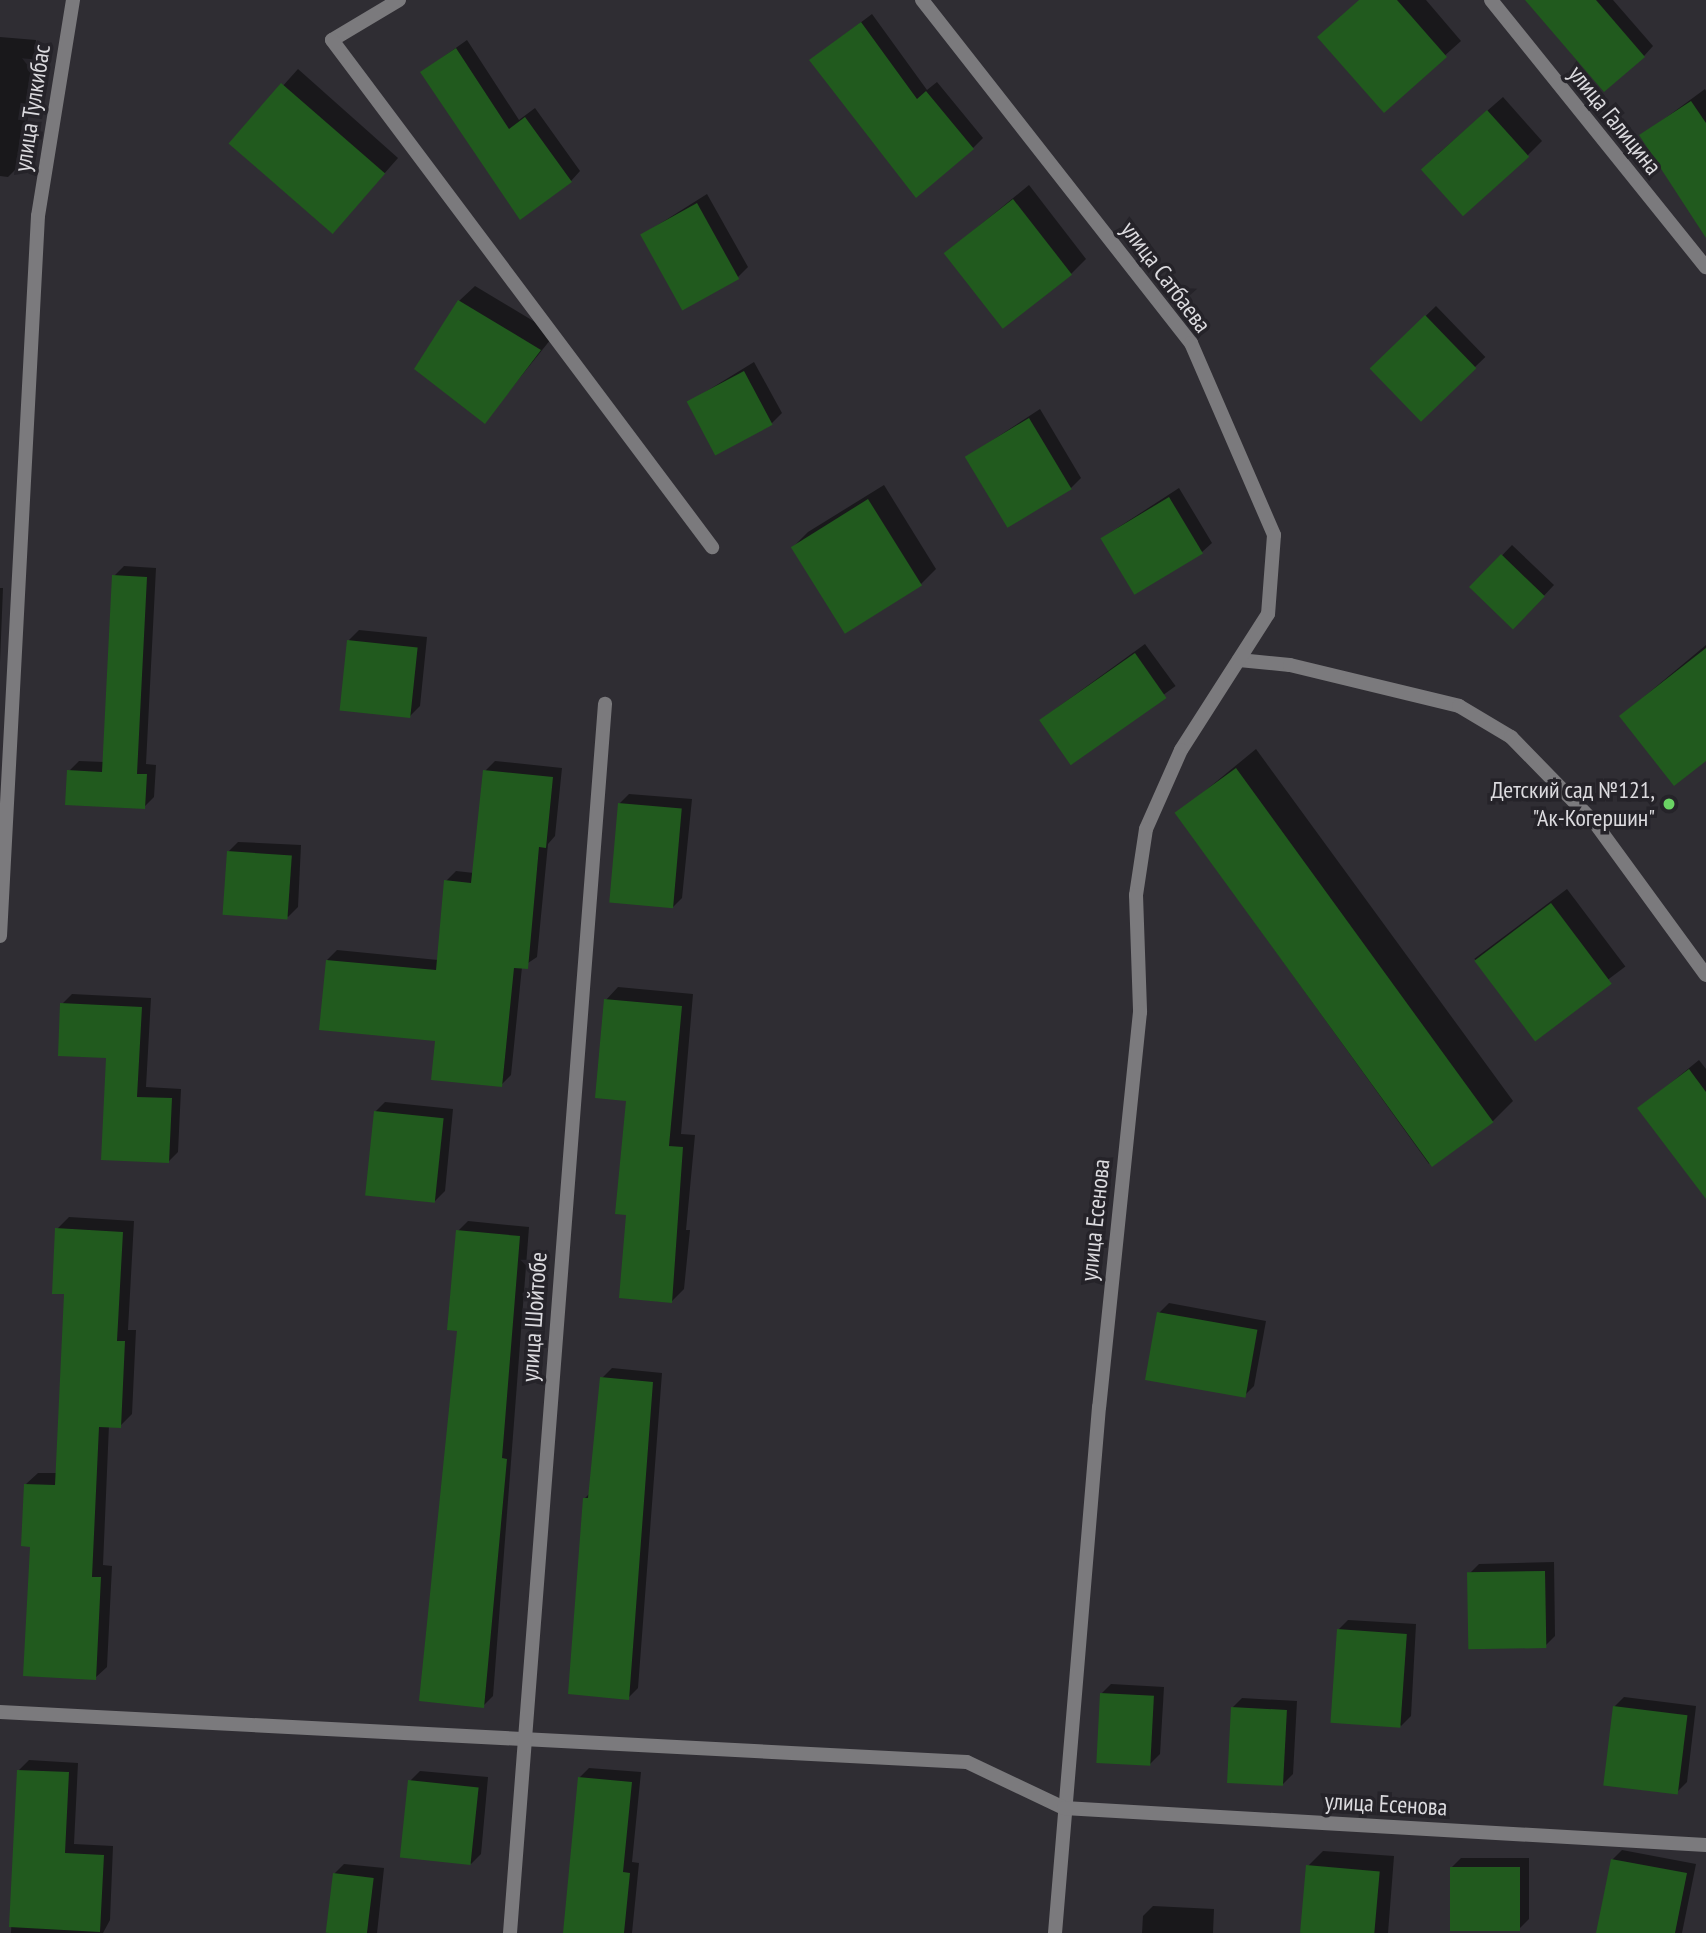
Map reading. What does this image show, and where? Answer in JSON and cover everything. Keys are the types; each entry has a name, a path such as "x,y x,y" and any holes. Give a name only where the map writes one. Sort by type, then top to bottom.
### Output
{"street":[{"name":"улица Тулкибас","path":"0,936 38,216 73,0"},
{"path":"399,0 332,40 712,547"},
{"name":"улица Сатбаева","path":"922,0 1191,343 1274,535 1268,614 1239,660"},
{"name":"улица Галицина","path":"1491,0 1706,267"},
{"path":"1239,660 1290,665 1459,706 1511,737 1595,823 1706,975"},
{"name":"улица Есенова","path":"1055,1933 1099,1407 1140,1012 1136,895 1146,829 1181,750 1239,660"},
{"name":"улица Шойтобе","path":"510,1933 604,704"},
{"path":"0,1712 967,1762 1064,1808"},
{"name":"улица Есенова","path":"1064,1808 1706,1845"}],"building":[{"path":"1359,0 1397,0 1447,57 1384,113 1317,37"},
{"path":"1525,0 1596,0 1645,57 1604,92"},
{"path":"861,22 917,99 926,91 974,149 916,198 809,60"},
{"path":"456,48 509,129 525,117 572,182 520,220 420,72"},
{"path":"281,83 385,174 333,234 229,143"},
{"path":"1691,101 1706,123 1706,238 1639,135"},
{"path":"1487,110 1529,157 1463,216 1421,170"},
{"path":"1013,199 1072,275 1003,329 944,253"},
{"path":"697,203 739,279 682,311 640,235"},
{"path":"458,300 541,350 485,424 414,369"},
{"path":"1425,315 1476,368 1421,422 1370,368"},
{"path":"744,371 773,425 715,455 687,402"},
{"path":"1029,418 1072,489 1007,528 965,457"},
{"path":"1169,497 1203,554 1134,595 1100,538"},
{"path":"868,499 922,586 845,634 791,547"},
{"path":"1501,554 1545,596 1513,629 1469,587"},
{"path":"112,575 147,577 137,774 147,774 145,809 65,805 67,770 102,772"},
{"path":"347,640 418,647 410,718 340,711"},
{"path":"1706,648 1706,761 1674,786 1619,716"},
{"path":"1135,653 1167,698 1071,765 1039,720"},
{"path":"1236,768 1493,1122 1432,1167 1175,813"},
{"path":"483,770 553,777 546,848 539,847 528,969 514,968 502,1087 431,1080 435,1041 319,1030 326,960 436,970 444,880 471,883"},
{"path":"618,803 682,809 673,908 609,903"},
{"path":"227,851 292,856 287,919 223,915"},
{"path":"1551,903 1612,984 1535,1041 1474,961"},
{"path":"604,999 682,1006 669,1146 683,1147 672,1303 619,1298 626,1215 615,1214 626,1101 595,1098"},
{"path":"60,1003 142,1007 137,1097 172,1098 169,1163 101,1160 106,1058 58,1056"},
{"path":"1689,1069 1706,1092 1706,1199 1637,1108"},
{"path":"374,1111 444,1118 435,1203 365,1196"},
{"path":"55,1228 123,1232 117,1341 125,1341 121,1428 99,1427 92,1577 101,1577 96,1680 23,1676 30,1547 21,1546 24,1484 55,1485 64,1294 52,1294"},
{"path":"456,1230 520,1236 502,1458 507,1459 484,1708 419,1701 457,1331 447,1330"},
{"path":"1157,1312 1257,1330 1245,1398 1145,1380"},
{"path":"600,1377 653,1382 629,1700 568,1694 583,1498 588,1498"},
{"path":"1545,1571 1546,1648 1468,1649 1467,1572"},
{"path":"1337,1629 1407,1634 1400,1728 1330,1723"},
{"path":"1100,1693 1154,1696 1150,1766 1096,1763"},
{"path":"1613,1706 1687,1715 1678,1795 1603,1785"},
{"path":"1231,1707 1287,1710 1283,1786 1227,1783"},
{"path":"17,1770 69,1772 65,1853 104,1855 100,1932 9,1927"},
{"path":"578,1777 632,1782 623,1872 630,1873 624,1933 563,1933"},
{"path":"408,1780 479,1787 470,1865 400,1858"},
{"path":"1611,1859 1687,1873 1675,1933 1596,1933"},
{"path":"1306,1865 1380,1871 1374,1933 1300,1933"},
{"path":"1450,1867 1520,1867 1520,1931 1450,1931"},
{"path":"333,1873 374,1878 367,1933 326,1933"}],"place":[{"name":"Детский сад №121, \"Ак-Когершин\"","path":"1669,804"}]}
